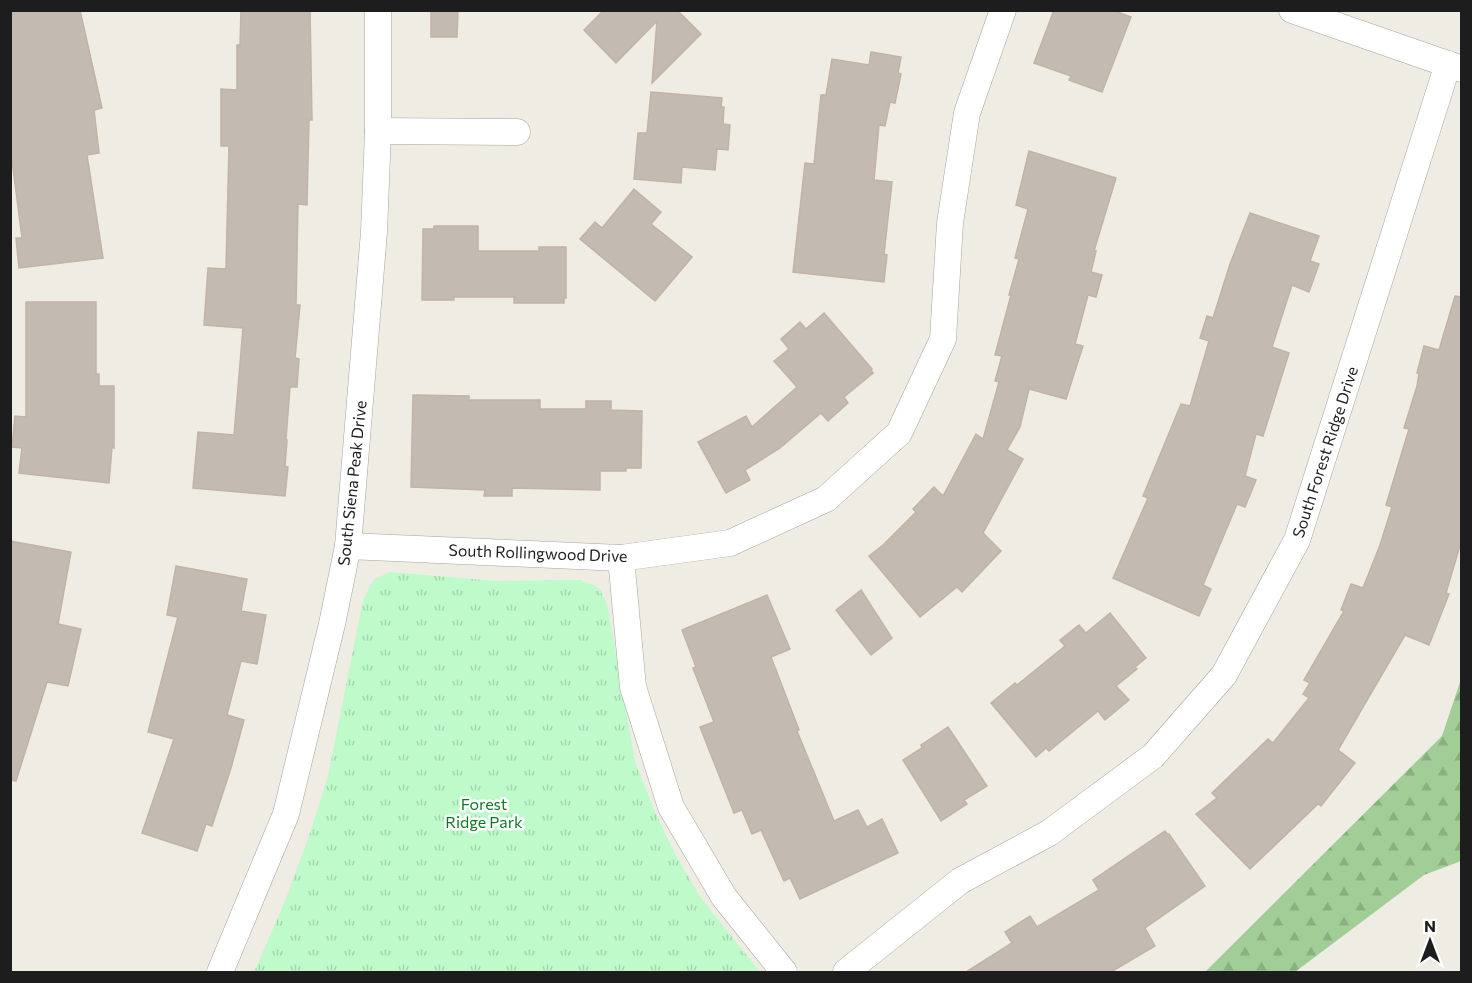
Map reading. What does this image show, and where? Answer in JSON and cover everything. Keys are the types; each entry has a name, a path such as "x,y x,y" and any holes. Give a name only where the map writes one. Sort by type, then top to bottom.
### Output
{"street":[{"name":"South Siena Peak Drive","path":"220,972 286,814 332,624 348,546 374,232 378,131 378,10"},
{"name":"South Rollingwood Drive","path":"348,546 621,558 730,543 826,499 899,433 943,339 950,223 967,113 1003,10"},
{"path":"1292,10 1455,66"},
{"name":"South Forest Ridge Drive","path":"846,972 960,881 1049,832 1153,756 1224,675 1297,540 1455,66"},
{"path":"378,131 517,132"},
{"path":"621,558 633,687 671,807 724,897 784,972"}],"green space":[{"name":"Forest Ridge Park","path":"390,572 496,581 579,580 594,585 600,590 607,604 635,762 655,812 675,854 701,898 760,972 254,972 285,901 328,776 363,600 373,580"},
{"path":"1461,679 1461,861 1424,875 1295,972 1205,972 1442,736"}],"building":[{"path":"10,10 80,10 102,108 94,110 99,153 87,155 103,258 19,268 16,238 22,238 10,145"},
{"path":"241,10 310,10 312,120 309,120 307,205 298,204 296,305 300,305 295,358 299,359 297,387 290,387 285,496 193,488 198,432 234,435 243,328 204,325 208,268 226,269 229,146 221,146 221,89 237,90 237,45 240,45"},
{"path":"431,10 458,10 457,37 431,37"},
{"path":"604,10 677,10 701,34 652,83 657,21 616,63 584,30"},
{"path":"1054,10 1112,10 1131,17 1102,92 1069,80 1071,76 1034,63"},
{"path":"871,52 901,57 898,73 901,74 895,103 890,102 885,126 879,125 874,180 892,182 884,254 887,255 884,282 793,272 805,163 814,164 821,95 826,95 832,59 869,65"},
{"path":"651,92 722,98 723,124 730,125 728,150 717,149 715,170 682,167 681,183 634,179 638,133 647,133"},
{"path":"1029,151 1116,178 1094,251 1096,251 1091,272 1102,275 1096,297 1088,295 1075,344 1083,346 1066,399 1029,389 1020,427 1007,450 1023,459 983,533 1001,551 962,592 957,587 920,617 869,556 916,512 913,509 934,487 943,496 976,434 983,439 999,382 995,381 1002,356 995,355 1011,295 1009,295 1019,259 1015,258 1028,209 1016,205"},
{"path":"634,189 661,212 651,224 692,257 655,301 580,239 595,222 602,228"},
{"path":"1250,213 1319,236 1310,261 1319,264 1309,292 1292,285 1272,347 1289,353 1263,436 1256,434 1245,476 1256,480 1245,507 1237,504 1203,585 1211,589 1199,616 1113,578 1148,498 1143,496 1181,404 1190,406 1209,341 1200,338 1207,316 1213,318 1230,264"},
{"path":"434,226 478,226 478,251 539,251 539,247 566,247 566,298 564,298 564,303 514,303 514,297 454,297 454,300 422,300 423,229 434,229"},
{"path":"1455,296 1461,297 1461,542 1446,593 1449,594 1429,645 1405,635 1338,750 1355,763 1321,806 1318,804 1250,869 1196,814 1217,798 1212,793 1268,739 1273,743 1309,698 1303,694 1310,683 1304,680 1344,611 1341,610 1351,584 1363,588 1380,545 1392,507 1386,505 1409,429 1404,428 1417,386 1419,373 1417,373 1424,346 1439,350"},
{"path":"26,302 96,302 96,374 99,374 99,386 114,386 114,448 112,447 109,483 19,473 22,448 12,447 15,416 26,417"},
{"path":"824,313 873,373 844,397 848,403 828,421 821,413 780,448 745,470 750,480 726,493 698,442 746,416 752,427 797,387 774,361 789,349 781,339 800,322 806,329"},
{"path":"413,395 469,396 469,400 540,400 540,409 586,409 586,401 611,401 611,410 642,411 641,468 626,468 626,471 600,471 600,490 512,488 512,496 484,496 485,490 411,487"},
{"path":"10,541 71,552 58,624 81,629 68,686 47,682 16,781 10,780"},
{"path":"176,566 247,579 241,611 266,615 257,664 241,661 227,715 244,720 212,826 206,824 197,851 142,833 174,739 148,732 178,617 167,615"},
{"path":"861,590 892,638 871,655 836,610"},
{"path":"767,595 790,649 771,657 799,730 797,731 834,821 858,810 867,827 882,819 898,853 800,899 790,878 784,881 761,830 752,834 742,810 734,813 700,727 714,722 693,668 696,667 682,630"},
{"path":"1110,613 1146,658 1135,667 1137,669 1116,686 1129,700 1105,720 1098,711 1049,751 1046,748 1036,757 991,703 1065,646 1060,640 1079,625 1086,633"},
{"path":"948,727 987,786 964,800 967,804 941,821 903,760"},
{"path":"1165,831 1205,886 1145,928 1155,946 1111,972 966,972 1012,943 1005,932 1030,916 1037,927 1099,890 1093,880"}]}
